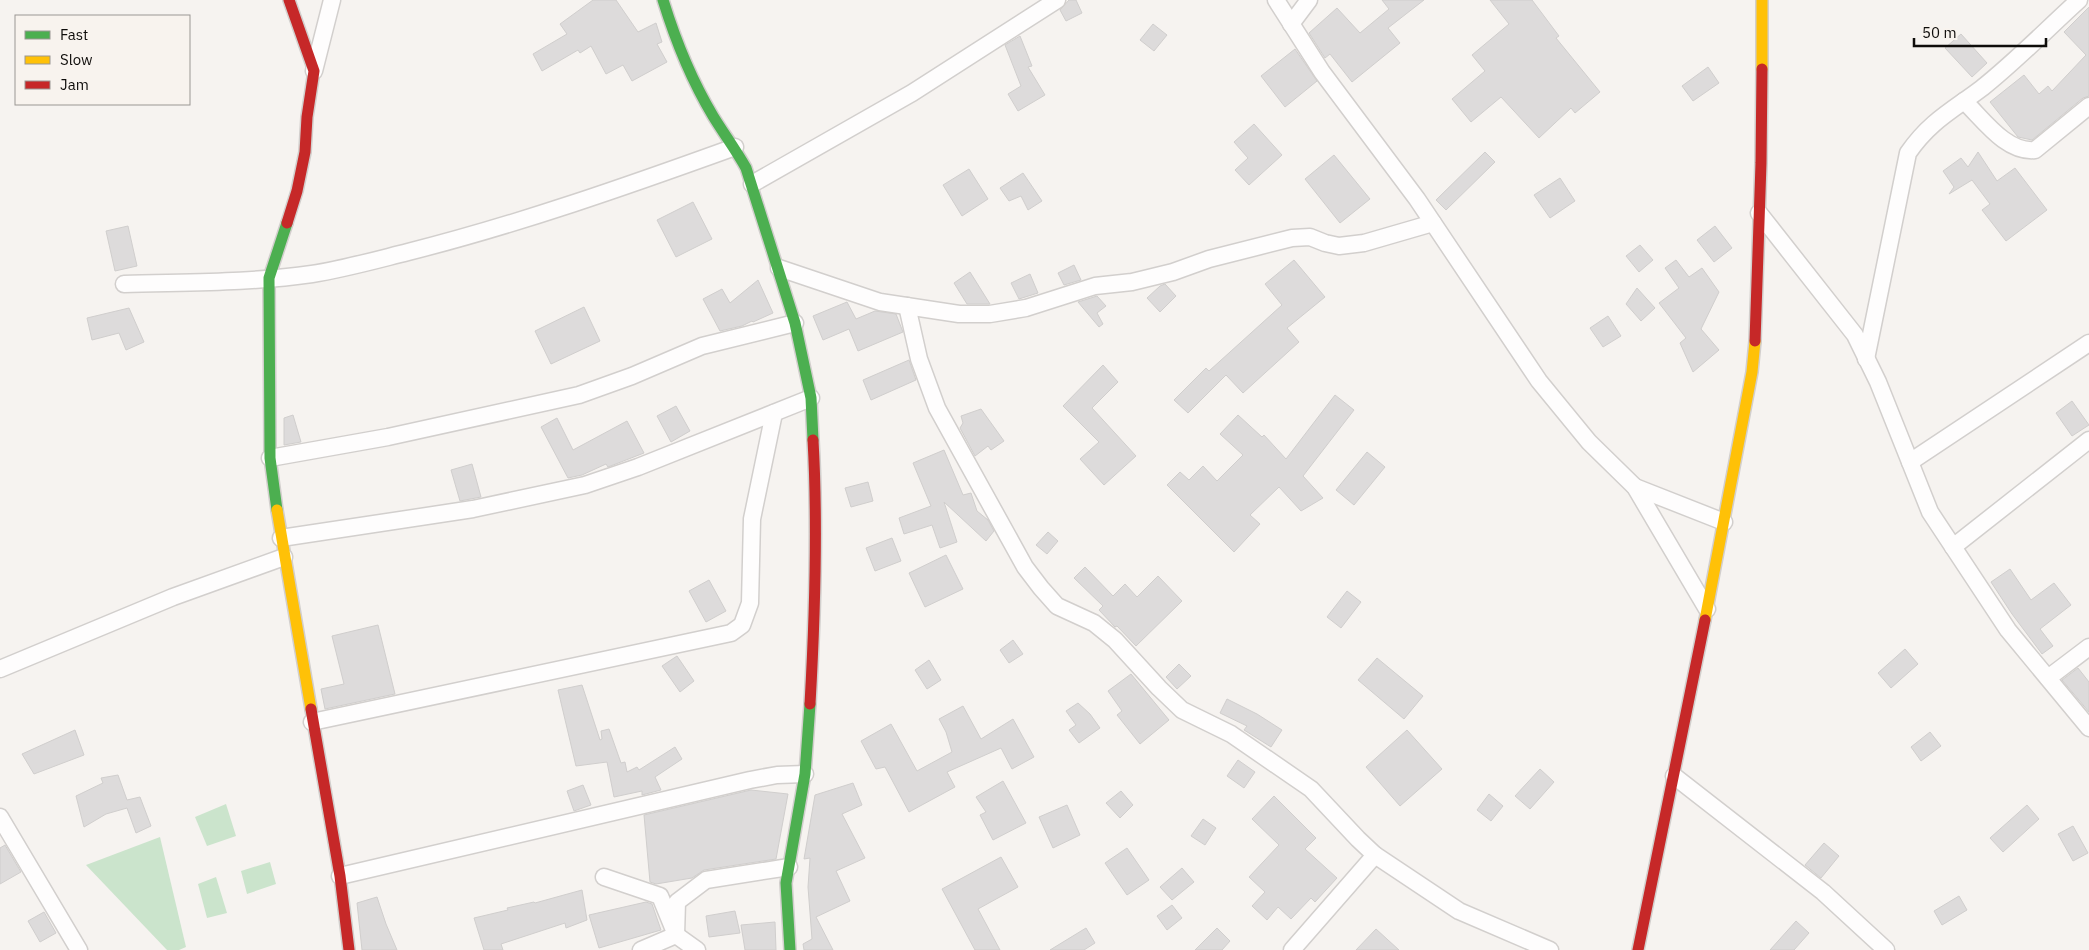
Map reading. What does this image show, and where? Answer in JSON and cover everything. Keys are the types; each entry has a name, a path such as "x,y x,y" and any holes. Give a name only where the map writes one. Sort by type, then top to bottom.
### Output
{"street":[{"path":"289,0 314,71"},
{"path":"332,0 314,71 307,117 305,152 297,191 269,278 270,458 284,557 340,876 349,950"},
{"path":"663,0 676,38 713,116 735,147 752,184 795,323 810,398 815,477 815,623 805,774 786,883 790,950"},
{"path":"752,184 912,94 1057,0"},
{"path":"1276,0 1322,72 1433,223 1539,382 1589,442 1635,487 1707,609"},
{"path":"1291,24 1309,0"},
{"path":"1638,950 1707,609 1752,372 1759,212 1762,0"},
{"path":"1866,359 1908,153 1920,136 1936,120 1983,87 2079,0"},
{"path":"1964,101 2008,143 2025,151 2035,150 2089,106"},
{"path":"124,284 269,278 313,274 452,241 594,198 735,147"},
{"path":"1759,212 1855,336 1878,382 1930,512 2008,630 2089,728"},
{"path":"779,268 880,302 959,314 990,314 1026,308 1095,286 1132,282 1173,272 1209,259 1292,238 1310,238 1339,246 1364,243 1433,223"},
{"path":"907,306 919,359 936,408 1025,567 1040,588 1057,606 1104,630 1182,710 1231,734 1312,789 1375,855 1459,911 1550,950"},
{"path":"270,458 388,437 579,395 632,376 702,346 795,323"},
{"path":"1910,462 2089,343"},
{"path":"281,538 473,509 585,485 638,467 810,398"},
{"path":"312,722 731,633 742,625 750,603 752,519 774,413"},
{"path":"1953,546 2089,440"},
{"path":"1635,487 1724,522"},
{"path":"0,669 173,597 284,557"},
{"path":"2048,678 2089,647"},
{"path":"340,876 750,780 777,775 805,774"},
{"path":"1674,776 1823,892 1886,950"},
{"path":"0,817 79,950"},
{"path":"1292,950 1375,855"},
{"path":"676,935 677,902 706,880 789,867"},
{"path":"604,877 660,896 676,935 697,950"},
{"path":"641,950 676,935"}],"green space":[{"path":"226,804 236,836 207,846 195,817"},
{"path":"160,837 186,947 179,950 167,950 86,865"},
{"path":"270,862 276,884 247,894 241,871"},
{"path":"216,877 227,913 207,918 198,884"}],"building":[{"path":"593,0 616,0 638,32 656,23 662,42 657,44 667,62 632,81 623,65 606,74 591,46 580,53 578,50 542,71 533,54 567,34 560,24"},
{"path":"1069,0 1076,0 1082,13 1066,21 1060,10"},
{"path":"1382,0 1424,0 1388,28 1400,43 1352,82 1330,54 1325,58 1309,33 1337,8 1360,33 1389,9"},
{"path":"1490,0 1532,0 1559,36 1556,38 1600,92 1575,113 1571,108 1539,138 1501,97 1471,122 1452,99 1485,71 1472,55 1509,24"},
{"path":"2089,7 2089,96 2083,98 2032,140 2018,137 1990,102 2024,75 2039,94 2048,86 2052,91 2086,55 2064,32"},
{"path":"1153,24 1167,35 1154,51 1140,40"},
{"path":"1961,34 1987,63 1972,77 1945,48"},
{"path":"1020,36 1032,66 1028,67 1045,95 1018,111 1008,94 1021,86 1005,45"},
{"path":"1295,49 1317,81 1285,107 1261,76"},
{"path":"1708,67 1719,83 1693,101 1682,86"},
{"path":"1254,124 1282,155 1249,185 1235,170 1248,158 1234,142"},
{"path":"1485,152 1495,162 1446,210 1436,200"},
{"path":"1978,152 1997,181 2015,168 2047,210 2006,241 1982,210 1990,204 1972,180 1949,194 1954,187 1943,171 1961,158 1968,167"},
{"path":"1334,155 1370,199 1340,223 1305,179"},
{"path":"969,169 988,199 962,216 943,185"},
{"path":"1023,173 1042,201 1028,210 1021,196 1009,201 1000,188"},
{"path":"1560,178 1575,201 1550,218 1534,195"},
{"path":"693,202 712,239 676,257 657,220"},
{"path":"128,226 137,266 115,271 106,231"},
{"path":"1715,226 1732,248 1714,262 1697,240"},
{"path":"1640,245 1653,260 1639,272 1626,256"},
{"path":"1294,260 1325,297 1287,328 1299,342 1243,393 1226,375 1188,413 1174,400 1206,368 1209,371 1282,305 1265,284"},
{"path":"1676,260 1689,277 1702,268 1719,292 1701,329 1719,350 1693,372 1680,343 1686,338 1659,303 1679,288 1665,268"},
{"path":"1074,265 1081,280 1064,285 1058,273"},
{"path":"970,272 990,304 967,304 954,283"},
{"path":"1030,274 1038,293 1019,299 1011,283"},
{"path":"758,280 773,313 742,326 720,331 703,299 722,289 730,303"},
{"path":"1165,284 1176,296 1160,312 1147,298"},
{"path":"1637,288 1655,308 1641,321 1626,304"},
{"path":"1097,296 1106,306 1097,313 1103,324 1099,327 1078,302"},
{"path":"847,302 856,319 875,311 896,314 903,332 858,351 849,329 823,340 813,316"},
{"path":"584,307 600,341 551,364 535,331"},
{"path":"129,308 144,342 126,350 119,333 92,340 87,318"},
{"path":"1608,316 1621,336 1603,347 1590,328"},
{"path":"909,360 916,380 871,400 863,380"},
{"path":"1103,365 1118,382 1092,408 1136,456 1104,485 1080,459 1099,442 1063,406"},
{"path":"1335,395 1354,410 1303,476 1323,498 1301,511 1279,487 1250,515 1260,524 1234,552 1167,485 1180,472 1189,480 1203,466 1217,481 1243,455 1220,434 1238,415 1262,437 1264,435 1286,459"},
{"path":"2072,401 2089,425 2072,436 2056,413"},
{"path":"676,406 690,431 671,442 657,416"},
{"path":"981,409 1004,441 991,450 988,446 975,456 960,428 963,423 961,416"},
{"path":"293,415 301,442 284,445 284,418"},
{"path":"557,418 573,450 627,421 644,453 608,467 606,464 582,475 568,478 541,427"},
{"path":"944,450 963,495 971,493 977,511 988,520 994,531 986,541 944,502 957,542 940,548 932,525 904,534 899,518 931,506 913,463"},
{"path":"1367,452 1385,467 1354,505 1336,490"},
{"path":"472,464 481,497 460,501 451,470"},
{"path":"868,482 873,501 851,507 845,488"},
{"path":"1048,532 1058,541 1047,554 1036,545"},
{"path":"892,538 901,561 875,571 866,548"},
{"path":"946,555 963,589 925,607 909,573"},
{"path":"1085,567 1113,596 1125,584 1137,597 1158,576 1182,601 1136,646 1099,610 1103,606 1074,578"},
{"path":"2010,569 2031,600 2054,583 2071,605 2040,629 2053,646 2042,654 1991,582"},
{"path":"709,580 726,611 706,622 689,591"},
{"path":"1347,591 1361,602 1341,628 1327,617"},
{"path":"378,625 395,694 325,709 321,689 344,684 332,636"},
{"path":"1013,640 1023,654 1009,663 1000,650"},
{"path":"1905,649 1918,664 1891,688 1878,673"},
{"path":"677,656 694,681 680,692 662,666"},
{"path":"1377,658 1423,696 1404,719 1358,680"},
{"path":"929,660 941,680 927,689 915,670"},
{"path":"1179,664 1191,676 1177,689 1166,677"},
{"path":"2078,668 2089,682 2089,712 2062,680"},
{"path":"1131,674 1169,720 1140,744 1117,715 1122,711 1108,691"},
{"path":"582,685 600,740 602,739 601,731 609,729 621,763 625,762 627,772 637,767 639,770 675,747 682,759 655,777 661,790 642,795 642,791 614,797 607,762 576,766 558,690"},
{"path":"1227,699 1257,714 1282,730 1271,747 1244,730 1247,726 1220,713"},
{"path":"1078,703 1090,714 1100,728 1079,743 1069,730 1076,725 1066,711"},
{"path":"963,706 981,739 1013,719 1034,757 1012,769 1001,748 947,772 955,787 909,812 885,767 876,769 861,741 891,724 917,771 952,752 946,732 939,719"},
{"path":"75,730 84,755 34,774 22,754"},
{"path":"1407,730 1442,769 1400,806 1366,767"},
{"path":"1930,732 1941,746 1921,761 1911,747"},
{"path":"1238,760 1255,772 1244,788 1227,776"},
{"path":"1540,769 1554,782 1530,809 1515,796"},
{"path":"118,775 127,800 140,797 151,826 136,833 127,808 106,814 84,827 76,796 103,783 101,778"},
{"path":"1003,781 1026,823 993,840 980,815 986,812 976,797"},
{"path":"853,783 862,805 842,814 865,858 836,871 850,901 816,917 833,950 804,950 803,944 812,939 808,887 810,858 804,859 815,795"},
{"path":"583,785 591,805 574,811 567,791"},
{"path":"751,790 788,794 776,859 704,870 692,878 656,884 650,882 644,815"},
{"path":"1121,791 1133,805 1120,818 1106,803"},
{"path":"1489,794 1503,806 1491,821 1477,810"},
{"path":"1274,796 1316,838 1305,849 1337,878 1315,902 1311,898 1291,919 1278,907 1267,920 1252,906 1265,892 1249,877 1279,845 1252,819"},
{"path":"1067,805 1080,835 1053,848 1039,817"},
{"path":"2027,805 2039,819 2003,852 1990,838"},
{"path":"1203,819 1216,828 1205,845 1191,836"},
{"path":"2073,826 2088,853 2073,861 2058,834"},
{"path":"1824,843 1839,856 1821,878 1805,865"},
{"path":"5,845 21,872 0,884 0,848"},
{"path":"1127,848 1149,880 1127,895 1105,863"},
{"path":"1001,857 1018,887 978,909 1000,950 975,950 942,889"},
{"path":"1182,868 1194,882 1172,900 1160,887"},
{"path":"582,890 587,920 566,928 565,923 501,944 503,950 484,950 474,918"},
{"path":"1959,896 1967,910 1942,925 1934,911"},
{"path":"377,897 397,950 362,950 357,903"},
{"path":"646,902 652,904 661,930 599,948 589,915"},
{"path":"1172,905 1182,918 1167,930 1157,916"},
{"path":"735,911 740,933 709,937 706,916"},
{"path":"44,912 56,933 40,942 28,921"},
{"path":"1796,921 1809,933 1794,950 1770,950"},
{"path":"775,922 776,950 745,950 741,925"},
{"path":"1086,928 1095,943 1084,950 1050,950"},
{"path":"1217,928 1230,941 1222,950 1195,950"},
{"path":"1376,929 1399,950 1356,950"}],"traffic: fast":[{"path":"663,0 673,30 698,89 746,168 795,323 811,398 813,440"},
{"path":"277,510 270,458 269,278 287,223"},
{"path":"790,950 786,883 805,774 810,704"}],"traffic: slow":[{"path":"1762,0 1762,69"},
{"path":"1705,620 1752,372 1755,341"},
{"path":"277,510 311,709"}],"traffic: jam":[{"path":"287,223 297,191 305,152 307,117 314,71 289,0"},
{"path":"1755,341 1762,69"},
{"path":"810,704 815,572 813,440"},
{"path":"1638,950 1705,620"},
{"path":"311,709 340,876 349,950"}]}
